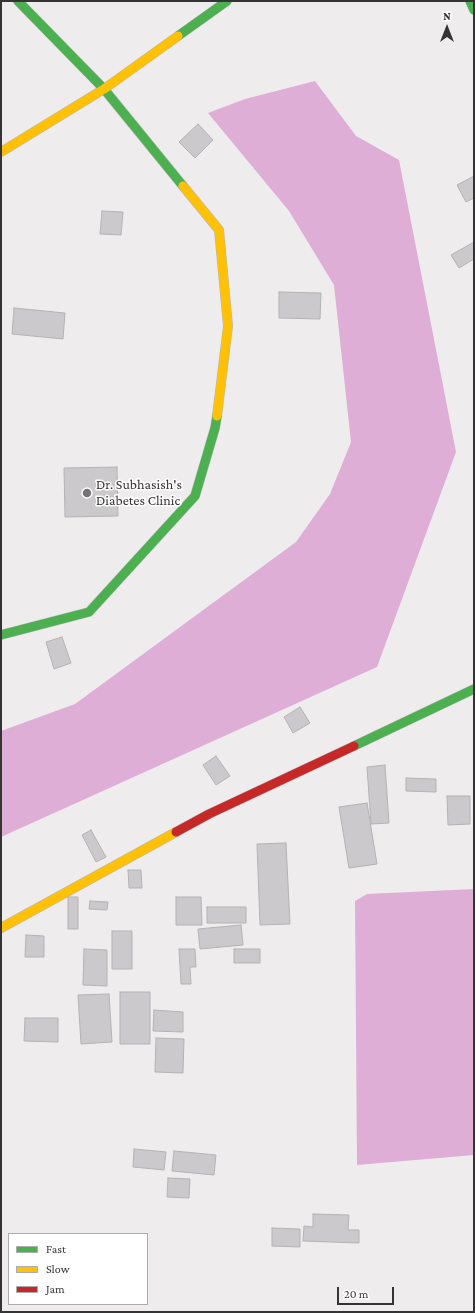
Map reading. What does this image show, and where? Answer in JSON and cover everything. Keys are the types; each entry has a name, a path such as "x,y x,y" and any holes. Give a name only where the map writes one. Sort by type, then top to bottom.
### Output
{"main road":[{"path":"1,635 89,612 195,496 215,428 228,326 219,230 104,89 18,1"},
{"path":"1,152 104,89 227,1"},
{"path":"470,1 474,10"},
{"path":"1,928 209,814 474,689"}],"shaded area":[{"path":"315,81 356,136 399,160 456,452 377,667 1,837 1,731 75,704 296,542 330,494 351,442 334,285 289,211 208,113 245,99"},
{"path":"474,889 474,1155 357,1165 355,901 367,894"}],"building":[{"path":"198,124 213,140 195,158 179,142"},
{"path":"474,176 474,198 466,202 457,185"},
{"path":"102,211 123,212 121,235 100,234"},
{"path":"474,242 474,259 459,268 451,255"},
{"path":"279,292 321,293 320,319 279,318"},
{"path":"14,308 65,313 63,339 12,334"},
{"path":"117,467 118,516 65,517 64,468"},
{"path":"62,637 71,663 54,669 46,642"},
{"path":"300,707 310,723 293,733 284,717"},
{"path":"216,756 230,776 216,785 203,765"},
{"path":"385,765 389,823 371,824 367,767"},
{"path":"406,778 436,779 436,792 406,791"},
{"path":"447,796 470,796 470,824 448,825"},
{"path":"367,803 377,864 349,868 339,807"},
{"path":"91,830 106,857 96,862 82,835"},
{"path":"286,843 290,924 260,925 257,844"},
{"path":"128,870 141,870 142,888 129,888"},
{"path":"68,897 78,897 78,929 68,929"},
{"path":"176,897 201,897 202,925 176,925"},
{"path":"90,901 108,902 107,910 89,909"},
{"path":"207,907 246,907 246,923 207,923"},
{"path":"241,925 243,945 200,949 198,929"},
{"path":"112,931 132,931 132,969 112,969"},
{"path":"26,935 44,936 44,957 25,957"},
{"path":"84,949 107,950 107,986 83,985"},
{"path":"179,949 195,949 196,967 190,967 191,984 181,984"},
{"path":"234,949 260,949 260,963 234,963"},
{"path":"120,992 150,992 150,1044 120,1044"},
{"path":"109,994 112,1042 81,1044 78,995"},
{"path":"154,1010 183,1012 183,1032 153,1031"},
{"path":"25,1018 58,1018 58,1042 24,1041"},
{"path":"156,1038 184,1039 183,1073 155,1072"},
{"path":"134,1149 166,1152 164,1170 133,1167"},
{"path":"174,1151 216,1155 214,1175 172,1171"},
{"path":"168,1178 190,1179 189,1198 167,1197"},
{"path":"313,1214 349,1215 348,1230 359,1230 359,1243 303,1241 304,1226 313,1227"},
{"path":"272,1228 300,1229 300,1247 272,1246"}],"traffic: fast":[{"path":"18,1 104,89 183,186"},
{"path":"178,36 227,1"},
{"path":"470,1 474,10"},
{"path":"1,635 89,612 195,496 215,428 217,416"},
{"path":"354,746 474,689"}],"traffic: slow":[{"path":"1,152 104,89 178,36"},
{"path":"183,186 219,230 228,326 217,416"},
{"path":"1,928 176,832"}],"traffic: jam":[{"path":"176,832 209,814 354,746"}],"place":[{"name":"Dr. Subhasish's Diabetes Clinic","path":"87,493"}]}
